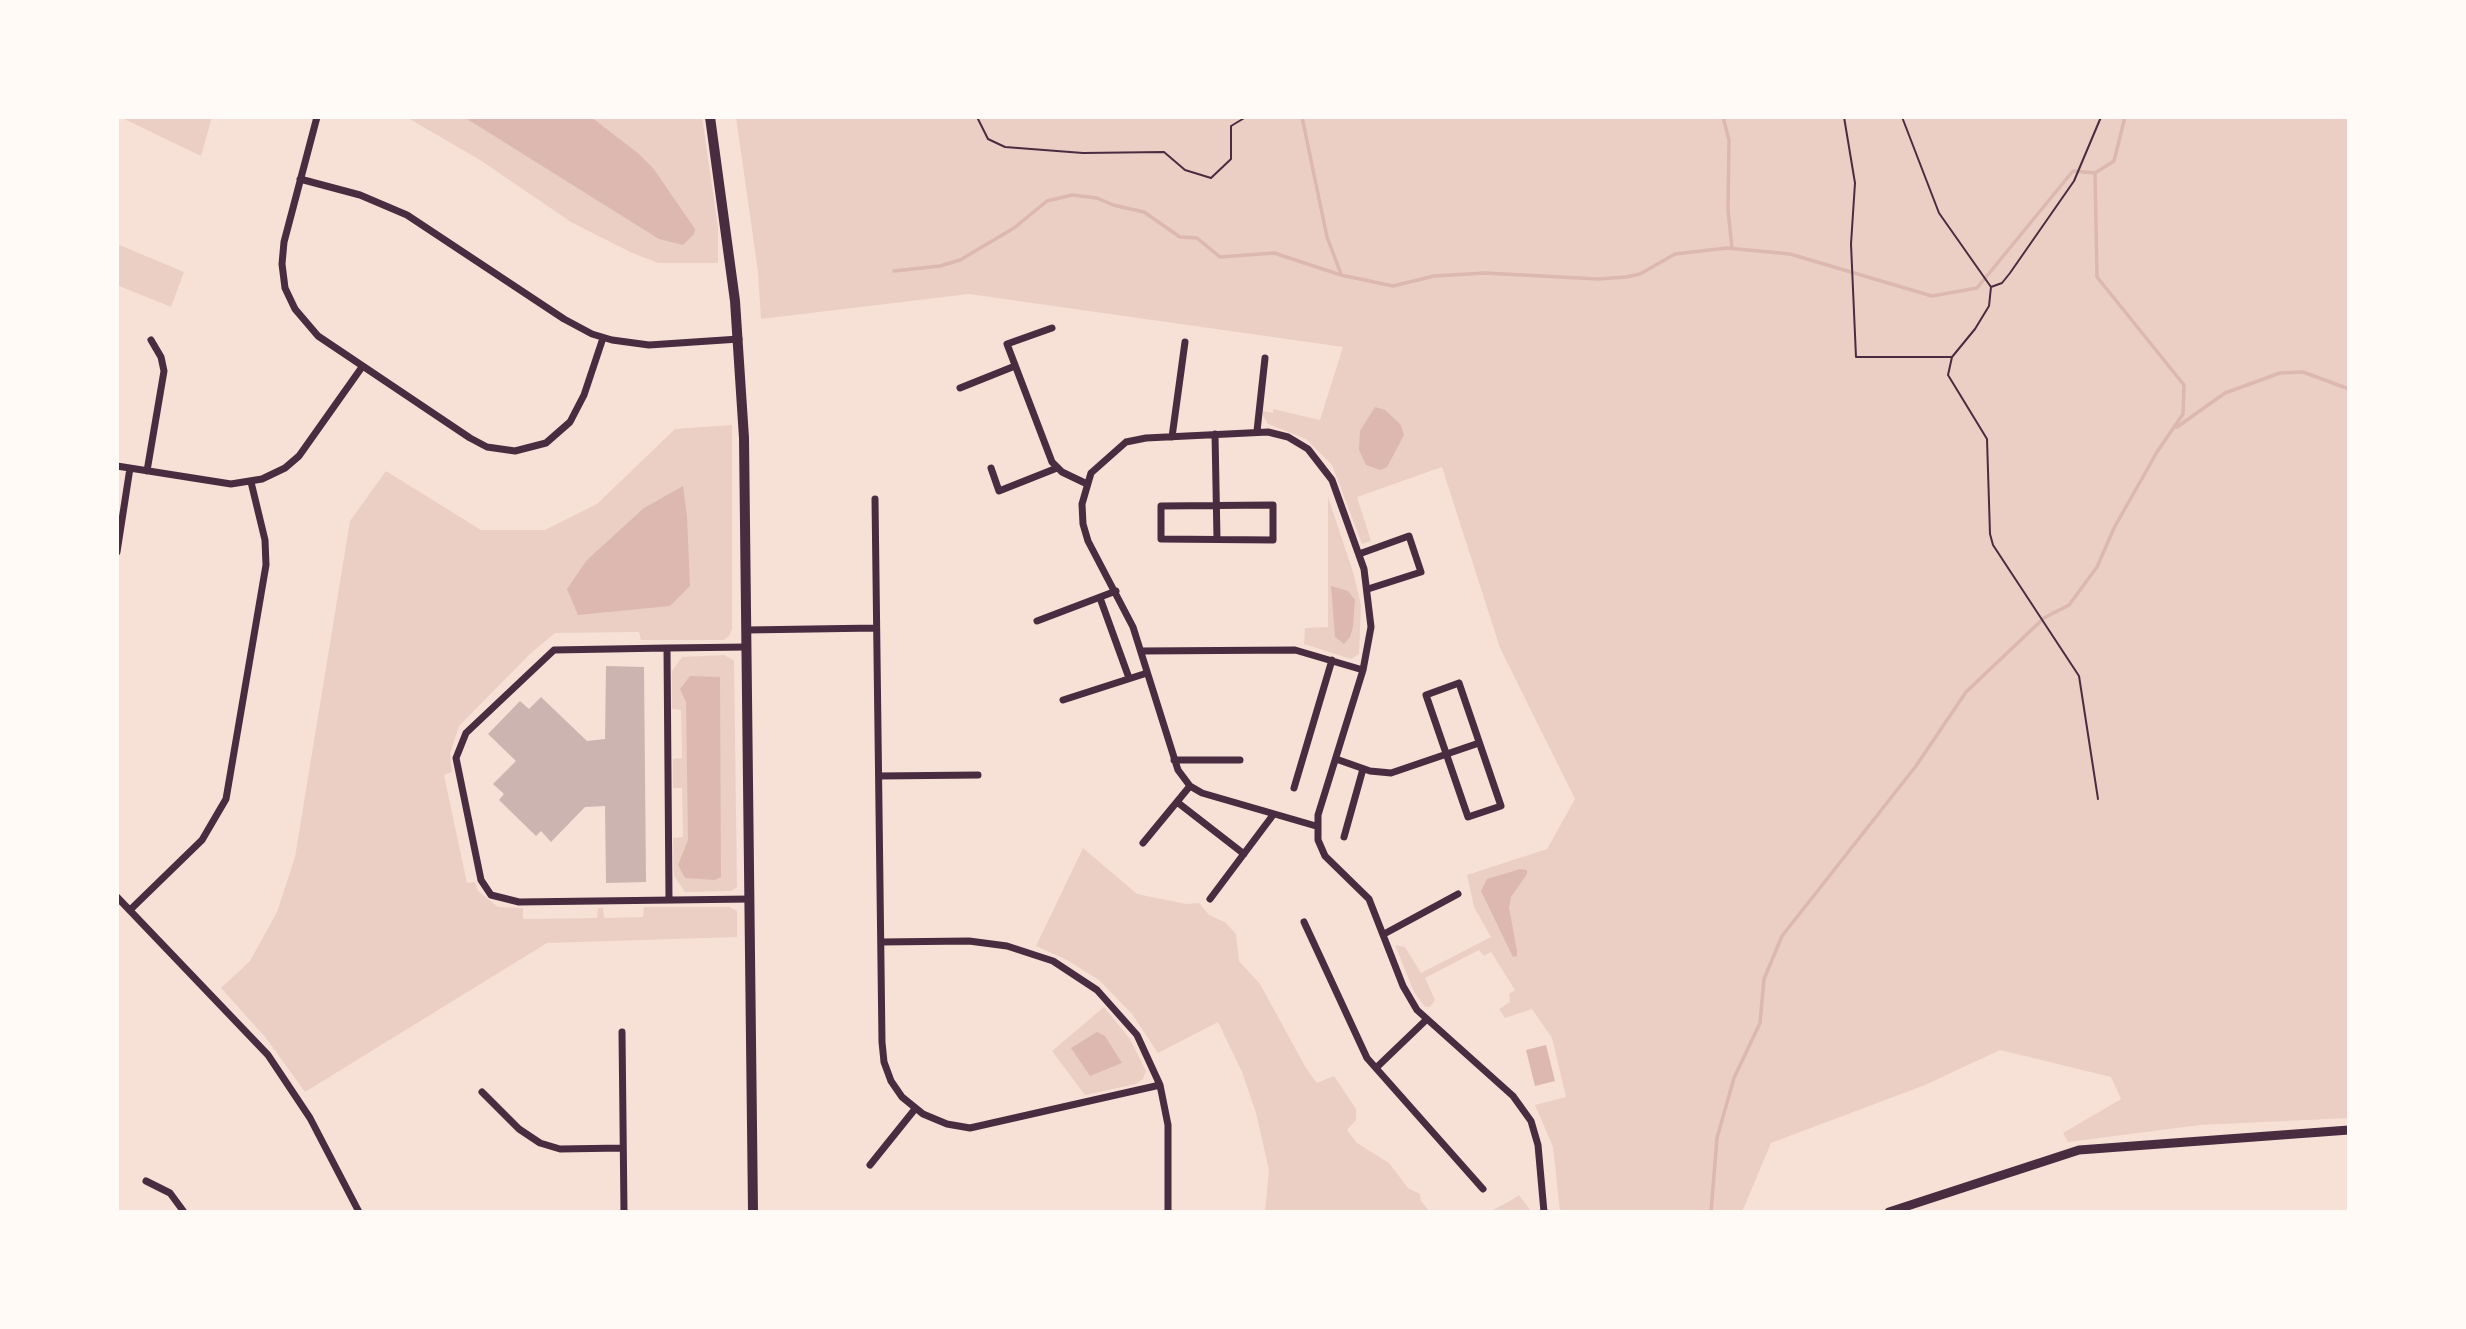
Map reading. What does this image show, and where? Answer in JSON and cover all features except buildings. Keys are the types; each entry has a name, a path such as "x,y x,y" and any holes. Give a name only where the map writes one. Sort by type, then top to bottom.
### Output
{"main road":[{"path":"710,117 739,339 744,438 753,1212"}],"street":[{"path":"317,117 284,242 285,288 295,309 310,329 362,367 480,443 515,451 546,443 565,428 584,395 603,338"},
{"path":"300,179 360,195 407,215 564,319 603,338 658,345 739,339"},
{"path":"1052,328 1007,344 1057,468 1087,484"},
{"path":"147,471 164,371 161,356 152,340"},
{"path":"1172,437 1185,342"},
{"path":"1257,431 1265,358"},
{"path":"960,388 1015,366"},
{"path":"117,466 223,483 251,482 277,473 299,456 362,367"},
{"path":"1316,826 1273,816 1202,793 1190,786 1174,760 1141,652 1116,591 1085,533 1082,504 1087,484 1094,468 1121,445 1138,439 1257,431 1288,437 1318,458 1337,493 1359,554 1368,589 1371,627 1363,670 1316,826 1325,856 1369,899 1403,986 1426,1020 1507,1091 1527,1114 1538,1144 1544,1212"},
{"path":"1215,434 1217,539"},
{"path":"117,552 130,468"},
{"path":"991,468 999,491 1057,468"},
{"path":"130,910 202,841 226,799 266,565 265,540 251,482"},
{"path":"875,499 884,1062 896,1089 915,1109 947,1124 976,1127 1160,1085"},
{"path":"1273,505 1273,540 1217,539 1161,539 1161,506 1273,505"},
{"path":"1359,554 1409,536 1420,572 1368,589"},
{"path":"1037,621 1116,591"},
{"path":"1100,598 1129,678"},
{"path":"747,630 876,628"},
{"path":"747,647 554,650 466,733 456,758 481,880 491,895 519,902 750,900"},
{"path":"667,648 669,900"},
{"path":"1141,652 1286,649 1363,670"},
{"path":"1294,788 1332,660"},
{"path":"1063,700 1147,673"},
{"path":"1458,684 1479,743 1500,806 1468,817 1426,695 1458,684"},
{"path":"1336,759 1378,773 1397,772 1479,743"},
{"path":"1174,760 1240,760"},
{"path":"1344,836 1363,769"},
{"path":"879,776 978,775"},
{"path":"1143,843 1190,786"},
{"path":"1177,802 1244,854"},
{"path":"1210,899 1273,816"},
{"path":"1384,934 1458,894"},
{"path":"117,897 274,1063 310,1118 359,1212"},
{"path":"1304,922 1360,1048 1483,1189"},
{"path":"881,942 981,942 1020,949 1053,961 1089,983 1122,1015 1147,1054 1160,1085 1168,1125 1168,1212"},
{"path":"1376,1068 1426,1020"},
{"path":"622,1032 624,1212"},
{"path":"482,1092 519,1129 549,1147 623,1148"},
{"path":"870,1165 915,1109"},
{"path":"1889,1212 2079,1150 2349,1130"},
{"path":"146,1181 170,1193 184,1212"}],"path":[{"path":"977,117 988,139 1005,147 1083,153 1164,152 1185,170 1211,178 1231,159 1231,127 1246,117"},
{"path":"1844,117 1856,183 1851,244 1856,357 1952,357"},
{"path":"1902,117 1939,213 1991,287 1989,306 1975,329 1952,357 1948,375 1987,439 1990,534 1993,545 2079,676 2098,799"},
{"path":"1991,287 2002,283 2010,273 2074,181 2101,117"}],"shaded area":[{"path":"120,117 212,117 201,156"},
{"path":"406,117 702,117 718,227 718,263 658,263 630,252 571,222 480,160"},
{"path":"464,117 591,117 653,168 695,229 694,234 683,245 659,239"},
{"path":"736,117 2349,117 2349,1118 2200,1125 2068,1142 2063,1133 2121,1099 2111,1077 2000,1050 1925,1085 1771,1143 1742,1212 1560,1212 1553,1147 1535,1105 1566,1097 1552,1038 1532,1009 1505,1018 1499,1009 1510,1002 1509,994 1515,990 1491,952 1484,956 1479,950 1425,978 1435,1000 1430,1007 1425,1007 1414,992 1395,945 1405,947 1421,973 1491,937 1474,907 1467,875 1547,849 1575,799 1500,648 1442,467 1357,497 1371,541 1362,544 1332,465 1306,439 1268,424 1263,416 1263,411 1273,413 1273,409 1320,420 1343,347 969,294 761,319 758,272"},
{"path":"117,244 184,272 171,307 117,285"},
{"path":"1375,407 1385,410 1401,425 1404,435 1387,467 1380,470 1366,465 1359,450 1360,431"},
{"path":"732,425 732,629 729,636 724,640 641,640 639,632 555,633 531,653 459,726 450,754 452,772 444,775 467,883 475,882 478,891 498,907 523,908 523,919 597,918 598,908 603,908 604,918 643,917 644,907 729,907 737,911 737,937 547,943 305,1092 266,1038 221,988 250,961 277,912 295,857 350,521 386,471 481,530 545,530 597,504 675,429"},
{"path":"683,486 690,586 670,606 578,615 567,589 587,560 644,508"},
{"path":"1328,497 1361,605 1359,654 1351,659 1304,644 1305,628 1328,627"},
{"path":"1331,586 1348,591 1355,600 1353,627 1344,644 1335,637"},
{"path":"724,655 734,660 737,887 731,891 685,892 674,876 673,838 683,837 682,788 673,788 673,759 682,758 681,710 672,709 672,671 682,657"},
{"path":"690,676 720,677 721,877 715,880 685,878 678,865 688,840 686,702 680,689"},
{"path":"1083,848 1137,894 1186,904 1199,903 1209,915 1225,922 1236,934 1239,961 1260,984 1306,1068 1317,1083 1334,1076 1356,1109 1356,1120 1347,1130 1357,1143 1389,1163 1408,1188 1420,1194 1421,1201 1430,1212 1265,1212 1269,1170 1256,1113 1242,1072 1218,1022 1158,1053 1132,1014 1099,980 1067,960 1036,946"},
{"path":"1520,869 1527,870 1527,874 1511,897 1509,907 1517,951 1517,956 1513,957 1481,891 1487,879"},
{"path":"1104,1007 1130,1039 1146,1071 1143,1079 1136,1084 1085,1095 1052,1051"},
{"path":"1097,1032 1105,1036 1122,1063 1090,1076 1071,1048"},
{"path":"1546,1045 1555,1081 1535,1086 1526,1050"},
{"path":"1519,1195 1531,1211 1489,1212 1510,1201"}],"waterway":[{"path":"1302,117 1327,237 1341,274"},
{"path":"1723,117 1729,140 1728,210 1732,248"},
{"path":"2095,173 2114,161 2125,117"},
{"path":"894,271 940,266 960,260 1014,228 1047,201 1072,195 1097,198 1113,205 1144,212 1180,237 1197,238 1220,257 1274,253 1341,275 1393,286 1434,276 1485,273 1598,279 1626,277 1640,274 1675,254 1727,248 1790,254 1932,296 1977,288 2073,171 2095,173"},
{"path":"1711,1212 1717,1138 1734,1078 1760,1023 1764,979 1782,936 1916,766 1966,692 2044,618 2069,605 2097,567 2114,528 2157,452 2183,414 2184,385 2097,277 2095,173"},
{"path":"2177,427 2225,393 2280,373 2303,372 2349,389"}]}
